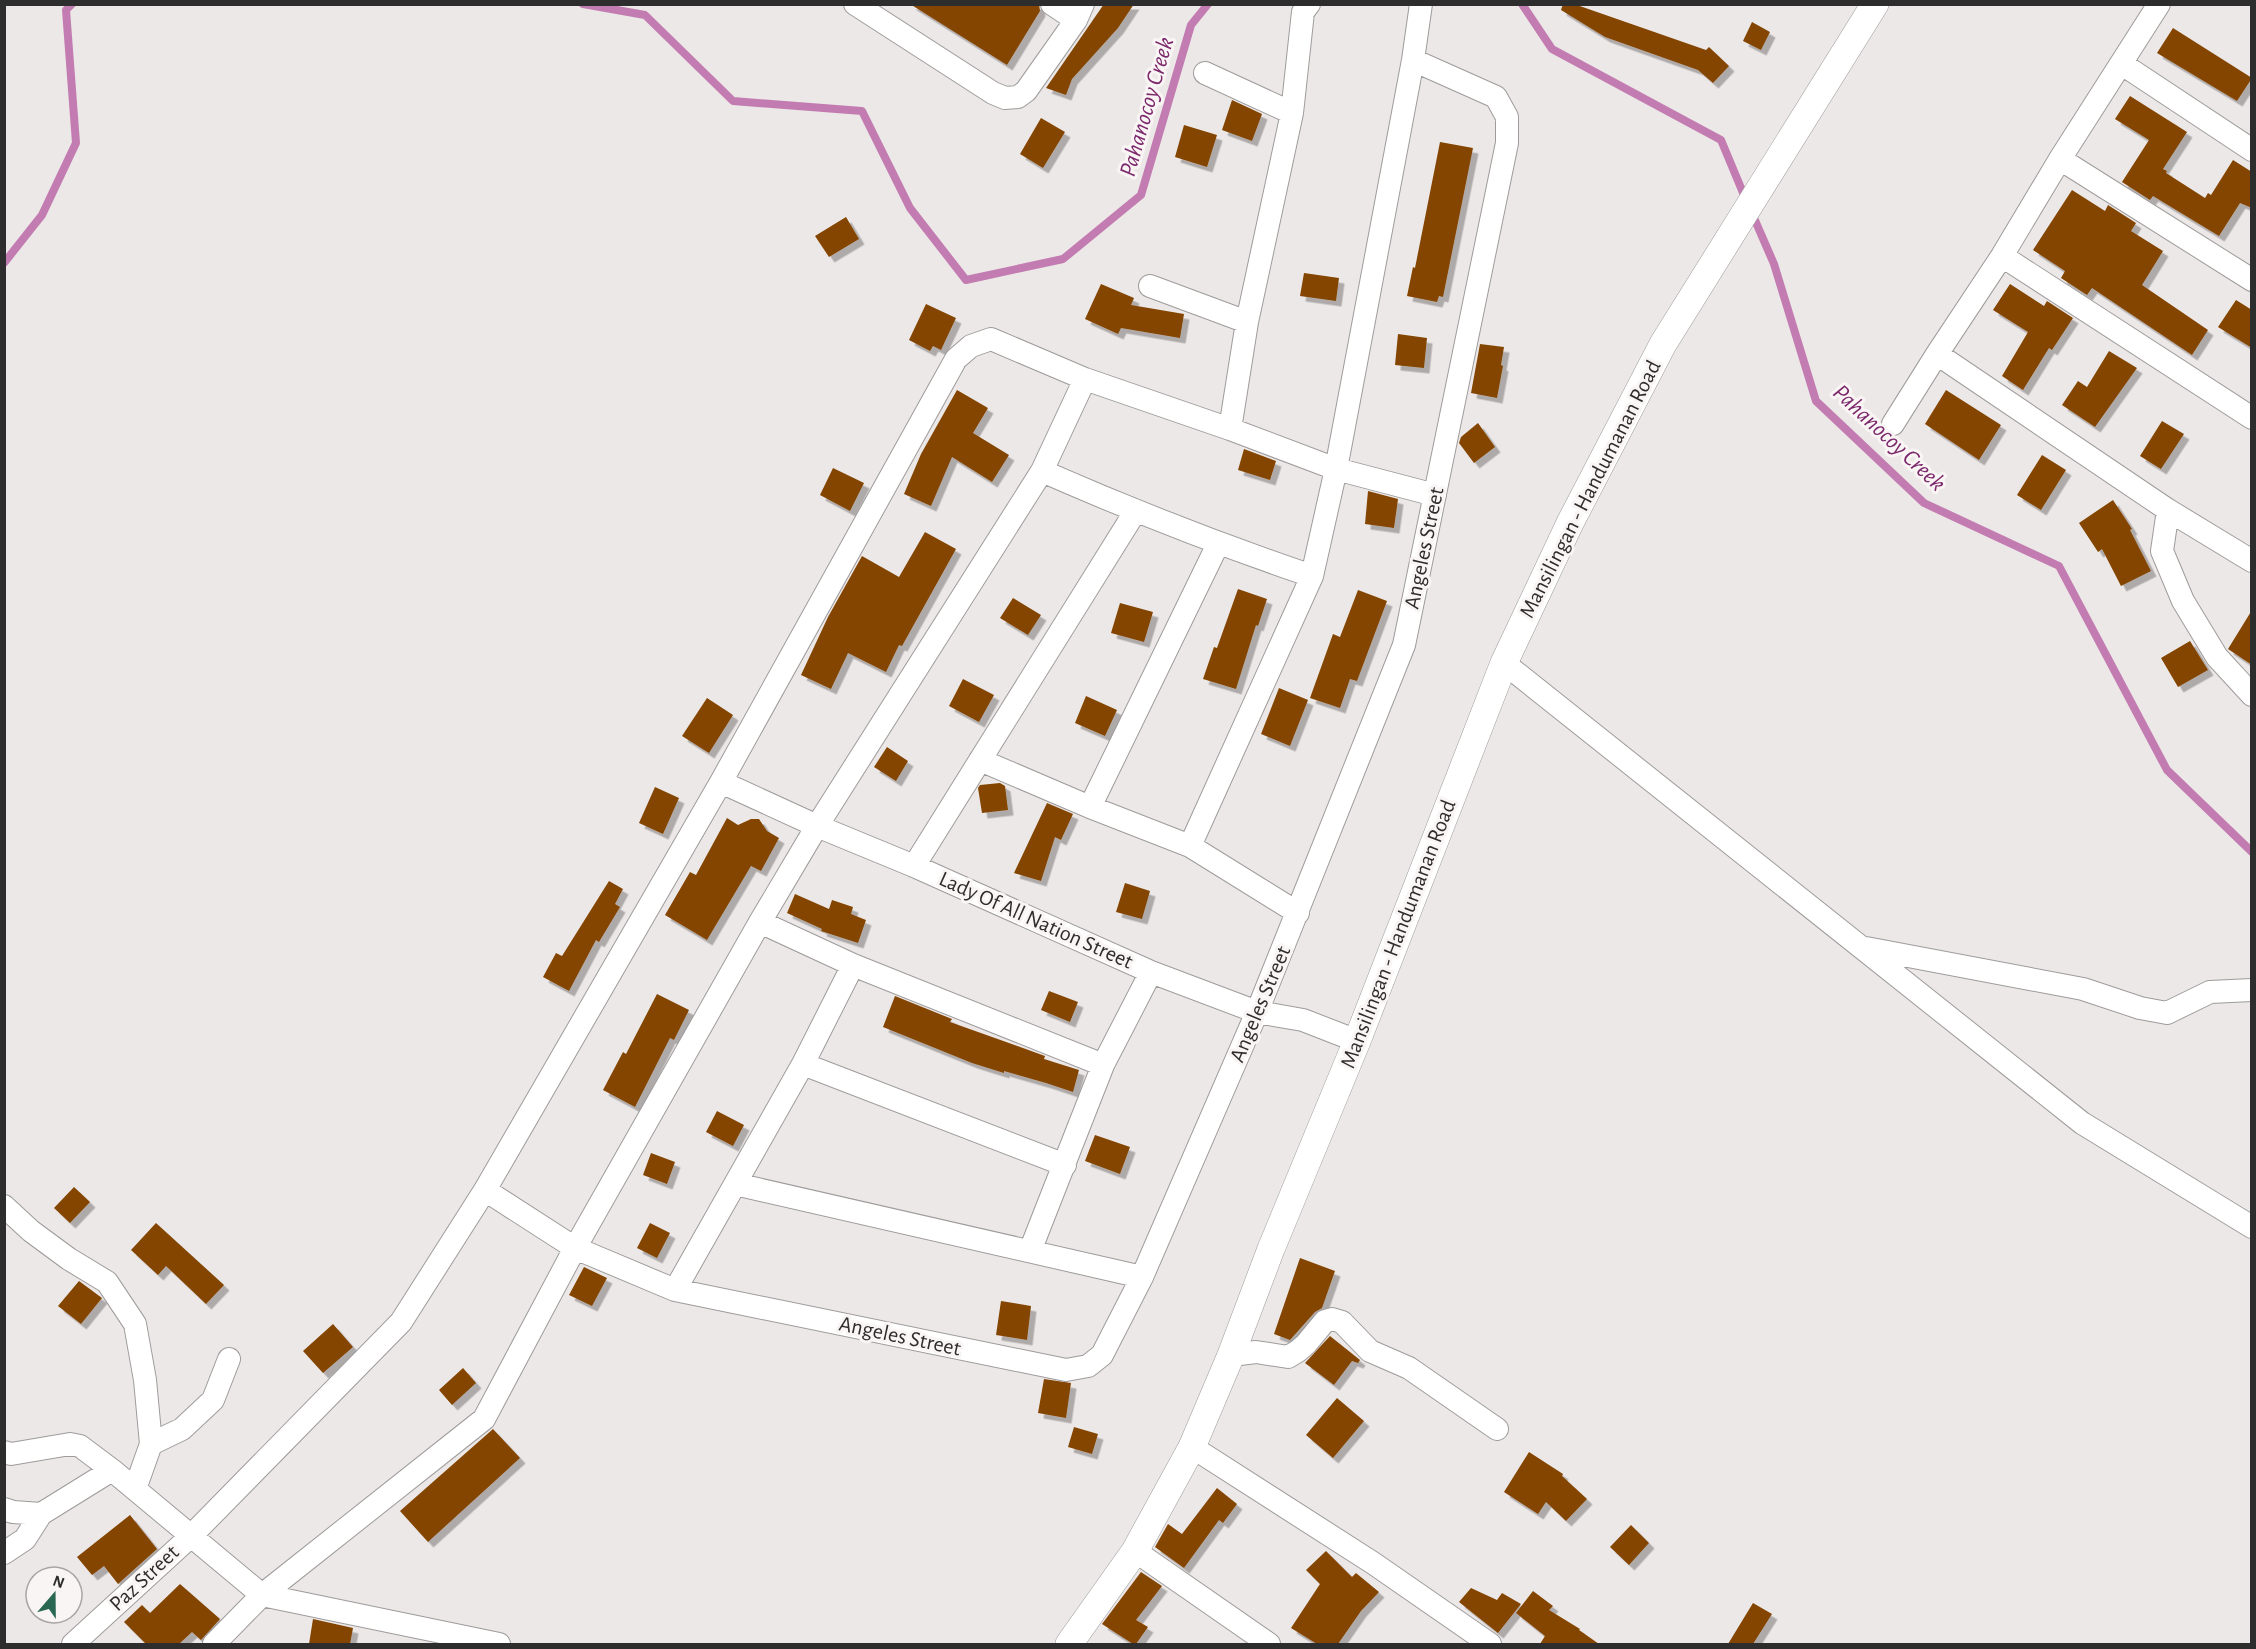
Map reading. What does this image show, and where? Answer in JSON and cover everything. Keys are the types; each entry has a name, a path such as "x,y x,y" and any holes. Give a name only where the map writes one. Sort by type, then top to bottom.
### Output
{"street":[{"path":"855,4 977,84 1005,98 1018,97 1026,91 1080,12 1052,4"},
{"path":"1230,429 1247,322 1292,113 1303,12 1309,4"},
{"path":"1190,846 1312,576 1336,469 1413,60 1421,4"},
{"name":"Mansilingan - Handumanan Road","path":"1069,1644 1135,1551 1192,1447 1231,1355 1270,1249 1357,1041 1504,663 1570,523 1663,344 1875,4"},
{"path":"1893,424 1936,354 2002,256 2060,159 2159,4"},
{"name":"Angeles Street","path":"485,1191 575,1248 675,1290 1066,1370 1088,1366 1102,1355 1142,1277 1257,1012 1404,645 1507,143 1507,117 1496,97 1413,60"},
{"path":"2122,64 2249,143"},
{"path":"1204,73 1292,113"},
{"path":"2060,159 2252,280"},
{"path":"2002,256 2252,418"},
{"path":"1150,286 1247,322"},
{"name":"Paz Street","path":"73,1644 190,1537 401,1322 485,1191 721,782 956,359 971,346 991,339 1085,379"},
{"path":"1936,354 2168,510 2252,561"},
{"path":"214,1644 261,1595 484,1419 575,1248 760,922 817,826 1042,471 1085,379 1230,429 1336,469 1436,495"},
{"path":"1042,471 1135,512 1218,544 1312,576"},
{"path":"2168,510 2162,551 2183,602 2217,657 2252,695"},
{"path":"914,866 1135,512"},
{"path":"1090,807 1218,544"},
{"path":"1504,663 2082,1123 2252,1227"},
{"path":"980,760 1090,807 1190,846 1298,913"},
{"name":"Lady Of All Nation Street","path":"721,782 1151,972 1257,1012 1303,1020 1357,1041"},
{"path":"760,922 853,965 1103,1065"},
{"path":"1862,947 2083,989 2140,1008 2167,1013 2210,992 2252,990"},
{"path":"675,1290 803,1064 853,965"},
{"path":"1030,1251 1103,1065 1151,972"},
{"path":"803,1064 1065,1165"},
{"path":"735,1184 1142,1277"},
{"path":"4,1206 31,1231 107,1282 135,1324 145,1380 151,1444 135,1489"},
{"path":"1231,1355 1256,1352 1288,1356 1306,1344 1324,1321 1332,1319 1342,1322 1370,1351 1409,1368 1497,1429"},
{"path":"151,1444 182,1429 213,1400 229,1359"},
{"path":"4,1452 11,1454 70,1444 80,1446 112,1470 261,1595 499,1644"},
{"path":"1192,1447 1373,1563 1490,1644"},
{"path":"4,1553 25,1539 41,1514 112,1470"},
{"path":"4,1509 41,1514"},
{"path":"1135,1551 1269,1644"}],"building":[{"path":"910,4 1039,4 1040,11 1007,65"},
{"path":"1104,4 1134,4 1118,28 1072,79 1066,95 1046,88"},
{"path":"1563,4 1574,4 1706,50 1709,47 1729,66 1713,83 1698,70 1605,37 1561,10"},
{"path":"1752,22 1770,32 1761,50 1743,41"},
{"path":"2173,28 2252,78 2237,101 2157,53"},
{"path":"2130,96 2187,132 2163,169 2205,198 2208,193 2211,195 2233,160 2252,172 2252,208 2240,203 2219,236 2153,196 2150,200 2122,182 2149,140 2115,119"},
{"path":"1232,100 1262,114 1252,141 1222,130"},
{"path":"1041,118 1065,132 1043,168 1020,154"},
{"path":"1184,125 1217,135 1207,167 1175,157"},
{"path":"1440,142 1473,148 1443,297 1439,296 1437,302 1407,296 1413,267 1415,268"},
{"path":"2072,190 2105,211 2108,205 2136,223 2131,231 2163,251 2142,285 2208,330 2192,355 2092,288 2087,295 2061,278 2065,271 2033,250"},
{"path":"846,217 859,239 829,257 815,236"},
{"path":"1304,273 1339,278 1336,301 1300,296"},
{"path":"1101,284 1134,298 1131,305 1184,314 1180,338 1121,328 1118,334 1085,319"},
{"path":"2010,284 2044,306 2047,301 2073,318 2052,350 2049,348 2023,390 2002,376 2028,332 1993,310"},
{"path":"2236,300 2252,310 2252,348 2218,327"},
{"path":"926,304 956,318 941,350 933,346 930,351 909,340"},
{"path":"1398,334 1427,338 1424,368 1395,365"},
{"path":"1480,344 1504,347 1497,398 1471,393"},
{"path":"2109,351 2137,368 2095,427 2062,405 2078,381 2087,387"},
{"path":"957,390 988,408 973,433 1009,455 992,482 952,457 931,506 904,494 921,454"},
{"path":"1946,390 2001,425 1979,460 1925,424"},
{"path":"2162,421 2184,434 2161,469 2140,456"},
{"path":"1478,423 1495,447 1474,463 1459,443 1461,437"},
{"path":"1244,449 1276,461 1270,480 1238,470"},
{"path":"2042,455 2066,470 2041,510 2017,495"},
{"path":"833,468 864,483 850,511 820,495"},
{"path":"1368,491 1398,499 1394,528 1365,524"},
{"path":"2113,500 2132,529 2130,530 2151,571 2121,586 2102,549 2098,552 2079,523"},
{"path":"925,532 956,549 902,646 899,645 886,672 848,653 831,689 801,675 828,617 862,556 899,577"},
{"path":"1238,589 1267,599 1258,626 1256,625 1236,689 1203,679 1214,647 1217,648"},
{"path":"1358,590 1387,601 1357,681 1350,679 1340,708 1310,698 1333,634 1340,637"},
{"path":"1013,598 1041,615 1028,635 1000,618"},
{"path":"1120,603 1153,612 1144,642 1111,633"},
{"path":"2252,610 2252,665 2228,649"},
{"path":"2190,641 2208,670 2178,687 2161,658"},
{"path":"963,679 994,695 979,722 949,706"},
{"path":"1279,688 1308,700 1290,746 1261,734"},
{"path":"1086,696 1117,710 1105,736 1075,723"},
{"path":"707,698 733,715 709,753 682,736"},
{"path":"887,747 908,761 896,781 874,767"},
{"path":"1000,783 1005,786 1008,810 982,813 978,788 980,785"},
{"path":"655,787 679,798 663,834 639,823"},
{"path":"1047,803 1073,814 1061,840 1055,837 1041,881 1014,873"},
{"path":"727,818 738,825 751,819 759,819 767,831 779,838 761,871 751,866 707,940 665,915 690,872 696,875"},
{"path":"609,881 623,889 615,904 620,907 599,942 596,940 569,991 543,977 556,953 562,956"},
{"path":"1125,883 1150,891 1142,919 1116,912"},
{"path":"795,894 829,909 832,900 853,907 851,914 866,920 858,943 821,931 822,929 787,913"},
{"path":"1049,991 1078,1002 1070,1022 1041,1010"},
{"path":"657,994 689,1010 674,1040 670,1038 635,1107 603,1090 623,1052 626,1054"},
{"path":"895,996 952,1019 950,1022 1045,1056 1044,1059 1079,1070 1073,1092 972,1063 883,1027"},
{"path":"717,1111 744,1125 733,1146 706,1132"},
{"path":"1095,1135 1130,1147 1120,1174 1085,1161"},
{"path":"651,1153 675,1162 667,1184 643,1175"},
{"path":"74,1187 90,1202 70,1223 54,1208"},
{"path":"156,1223 224,1285 206,1304 166,1266 158,1275 131,1250"},
{"path":"650,1223 670,1233 657,1258 637,1248"},
{"path":"1300,1258 1335,1271 1322,1308 1315,1312 1290,1340 1274,1334"},
{"path":"584,1267 607,1278 592,1306 569,1295"},
{"path":"79,1281 102,1298 81,1324 58,1306"},
{"path":"1001,1301 1031,1306 1027,1340 996,1335"},
{"path":"333,1324 353,1347 323,1373 303,1351"},
{"path":"1330,1336 1360,1360 1358,1363 1352,1361 1334,1385 1305,1363"},
{"path":"463,1368 476,1383 452,1405 439,1390"},
{"path":"1044,1379 1071,1383 1066,1418 1038,1413"},
{"path":"1337,1398 1364,1421 1333,1458 1306,1435"},
{"path":"1074,1427 1098,1434 1092,1454 1068,1447"},
{"path":"493,1429 520,1458 428,1542 400,1511"},
{"path":"1529,1452 1563,1474 1562,1476 1587,1499 1566,1521 1546,1502 1538,1514 1504,1492"},
{"path":"1217,1488 1237,1504 1223,1523 1219,1520 1184,1568 1155,1547 1168,1524 1182,1534"},
{"path":"130,1515 157,1549 118,1584 104,1566 92,1575 77,1557"},
{"path":"1631,1525 1649,1543 1629,1565 1610,1547"},
{"path":"1326,1551 1352,1577 1356,1573 1379,1592 1361,1611 1338,1644 1317,1644 1291,1628 1320,1584 1306,1570"},
{"path":"1141,1572 1162,1586 1136,1620 1148,1627 1136,1644 1133,1644 1102,1624"},
{"path":"180,1584 220,1619 201,1640 192,1632 179,1644 146,1644 124,1622 142,1605 150,1613"},
{"path":"1471,1588 1497,1600 1502,1593 1521,1604 1498,1633 1459,1602"},
{"path":"1533,1591 1553,1606 1549,1610 1599,1644 1540,1644 1545,1636 1516,1613"},
{"path":"1753,1603 1772,1614 1753,1644 1728,1644"},
{"path":"313,1619 353,1628 350,1644 309,1644"}],"waterway":[{"name":"Pahanocoy Creek","path":"4,263 42,215 76,143 66,10 72,4"},
{"name":"Pahanocoy Creek","path":"583,4 645,15 733,101 862,111 910,208 966,280 1063,259 1141,195 1191,25 1208,4"},
{"name":"Pahanocoy Creek","path":"1522,4 1552,49 1721,140 1746,200"},
{"name":"Pahanocoy Creek","path":"1751,211 1774,264 1816,401 1924,503 2059,566 2167,770 2252,852"}]}
